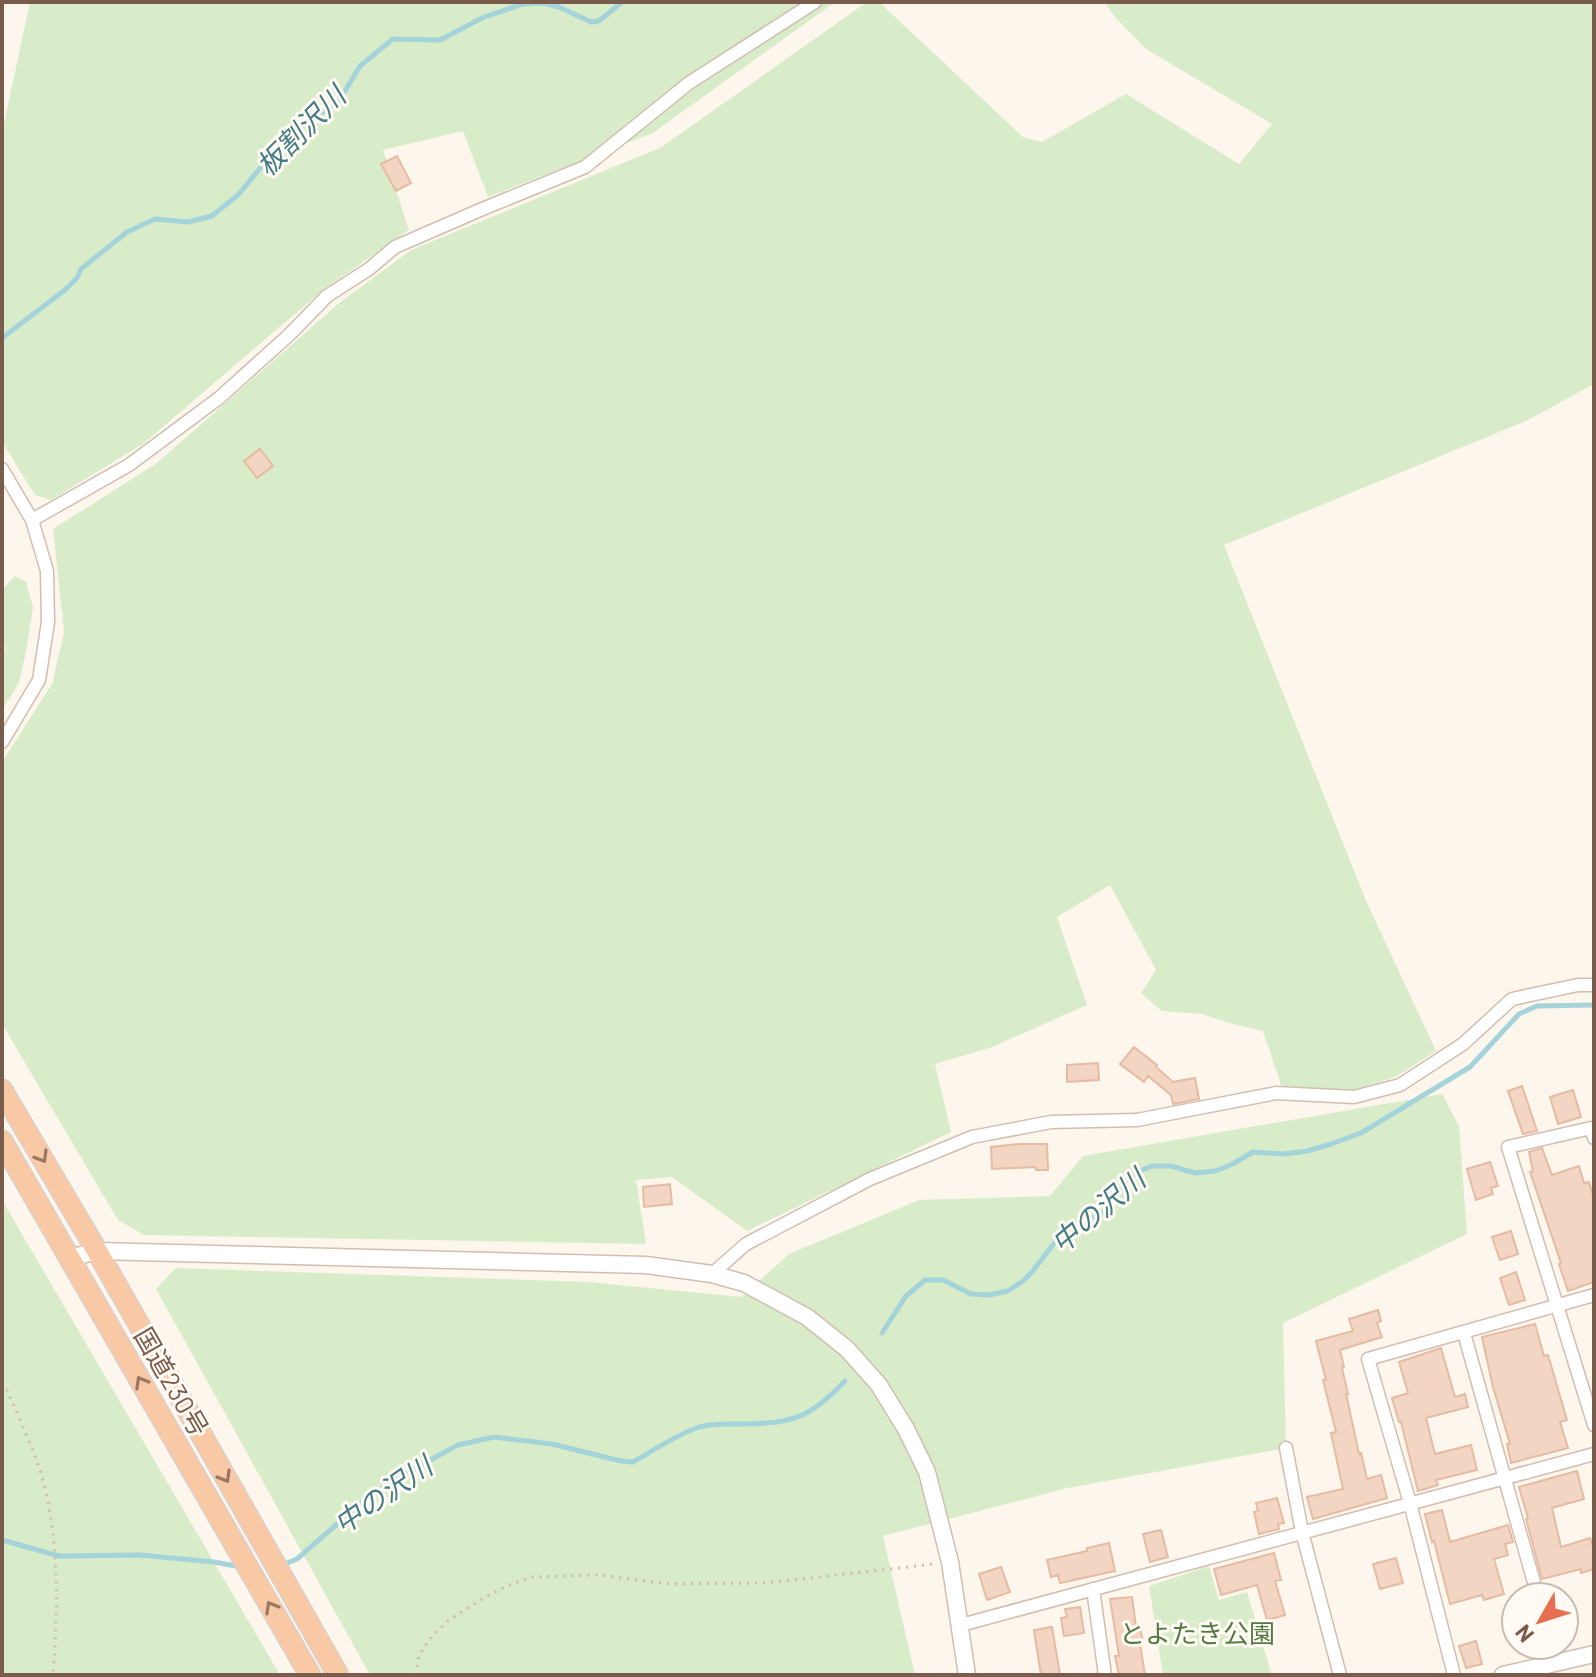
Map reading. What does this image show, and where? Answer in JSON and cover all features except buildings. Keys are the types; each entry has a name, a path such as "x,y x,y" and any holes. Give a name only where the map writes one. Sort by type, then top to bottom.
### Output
{"highway":[{"name":"国道230号","path":"2,1090 338,1675"},
{"name":"国道230号","path":"2,1141 310,1675"}],"street":[{"path":"32,520 129,465 219,398 327,296 369,269 395,247 585,167 689,83 815,2"},
{"path":"2,469 32,520 47,571 48,622 39,680 2,742"},
{"path":"712,1274 746,1244 870,1179 972,1137 1051,1122 1137,1120 1276,1093 1354,1097 1400,1085 1463,1044 1512,999 1578,985 1594,985"},
{"path":"1594,1138 1591,1128 1508,1147 1594,1425"},
{"path":"70,1258 97,1251 646,1265 712,1274 744,1283 807,1317 847,1349 879,1385 906,1429 927,1472 950,1562 967,1675"},
{"path":"1454,1675 1410,1503 1368,1359 1594,1295"},
{"path":"1464,1333 1534,1581"},
{"path":"1579,1376 1594,1372"},
{"path":"1286,1448 1302,1532 1340,1675"},
{"path":"961,1625 1594,1454"},
{"path":"1093,1589 1105,1675"},
{"path":"1503,1675 1594,1654"}],"path":[{"path":"2,1383 40,1469 53,1531 57,1626 53,1675"},
{"path":"416,1675 419,1655 432,1636 449,1620 487,1596 533,1577 599,1575 672,1584 765,1583 950,1562"}],"green space":[{"path":"30,2 835,2 653,133 488,197 463,131 383,150 409,230 323,290 143,444 51,500 35,495 2,442 2,133"},
{"path":"867,2 879,2 1023,137 1042,142 1126,94 1239,164 1272,124 1146,49 1104,2 1594,2 1594,384 1526,421 1224,545 1367,903 1436,1051 1397,1076 1353,1091 1282,1088 1263,1031 1202,1014 1162,1011 1141,993 1156,970 1110,885 1057,917 1087,1005 992,1047 935,1064 951,1132 747,1231 672,1177 636,1180 646,1244 144,1235 118,1220 2,1024 2,762 52,684 64,632 53,529 157,463 338,304 411,250 660,148"},
{"path":"15,576 26,582 33,607 19,683 2,710 2,653 6,648 2,644 2,590"},
{"path":"1442,1094 1459,1126 1467,1234 1283,1323 1286,1448 1068,1488 883,1536 915,1675 370,1675 156,1289 176,1268 588,1282 741,1297 789,1254 919,1200 1050,1196 1083,1156"},
{"path":"2,1200 280,1675 2,1675"},
{"name":"とよたき公園","path":"1209,1566 1219,1600 1247,1592 1272,1675 1163,1675 1149,1586"}],"waterway":[{"name":"板割沢川","path":"2,338 65,290 81,269 127,232 155,219 188,222 212,216 238,195 286,137 339,101 360,66 393,39 440,40 484,17 523,4 543,3 591,22 599,21 622,2"},
{"name":"中の沢川","path":"882,1333 906,1296 925,1280 943,1280 971,1294 989,1295 1008,1291 1032,1272 1062,1233 1076,1223 1102,1215 1137,1172 1152,1166 1171,1166 1195,1173 1215,1171 1253,1152 1284,1154 1331,1144 1361,1133 1470,1067 1519,1014 1537,1006 1594,1005"},
{"name":"中の沢川","path":"282,1565 297,1559 361,1503 397,1478 458,1445 494,1437 552,1444 633,1462 699,1427 775,1422 799,1416 821,1404 845,1381"},
{"name":"中の沢川","path":"2,1540 59,1556 140,1555 241,1567"}]}
